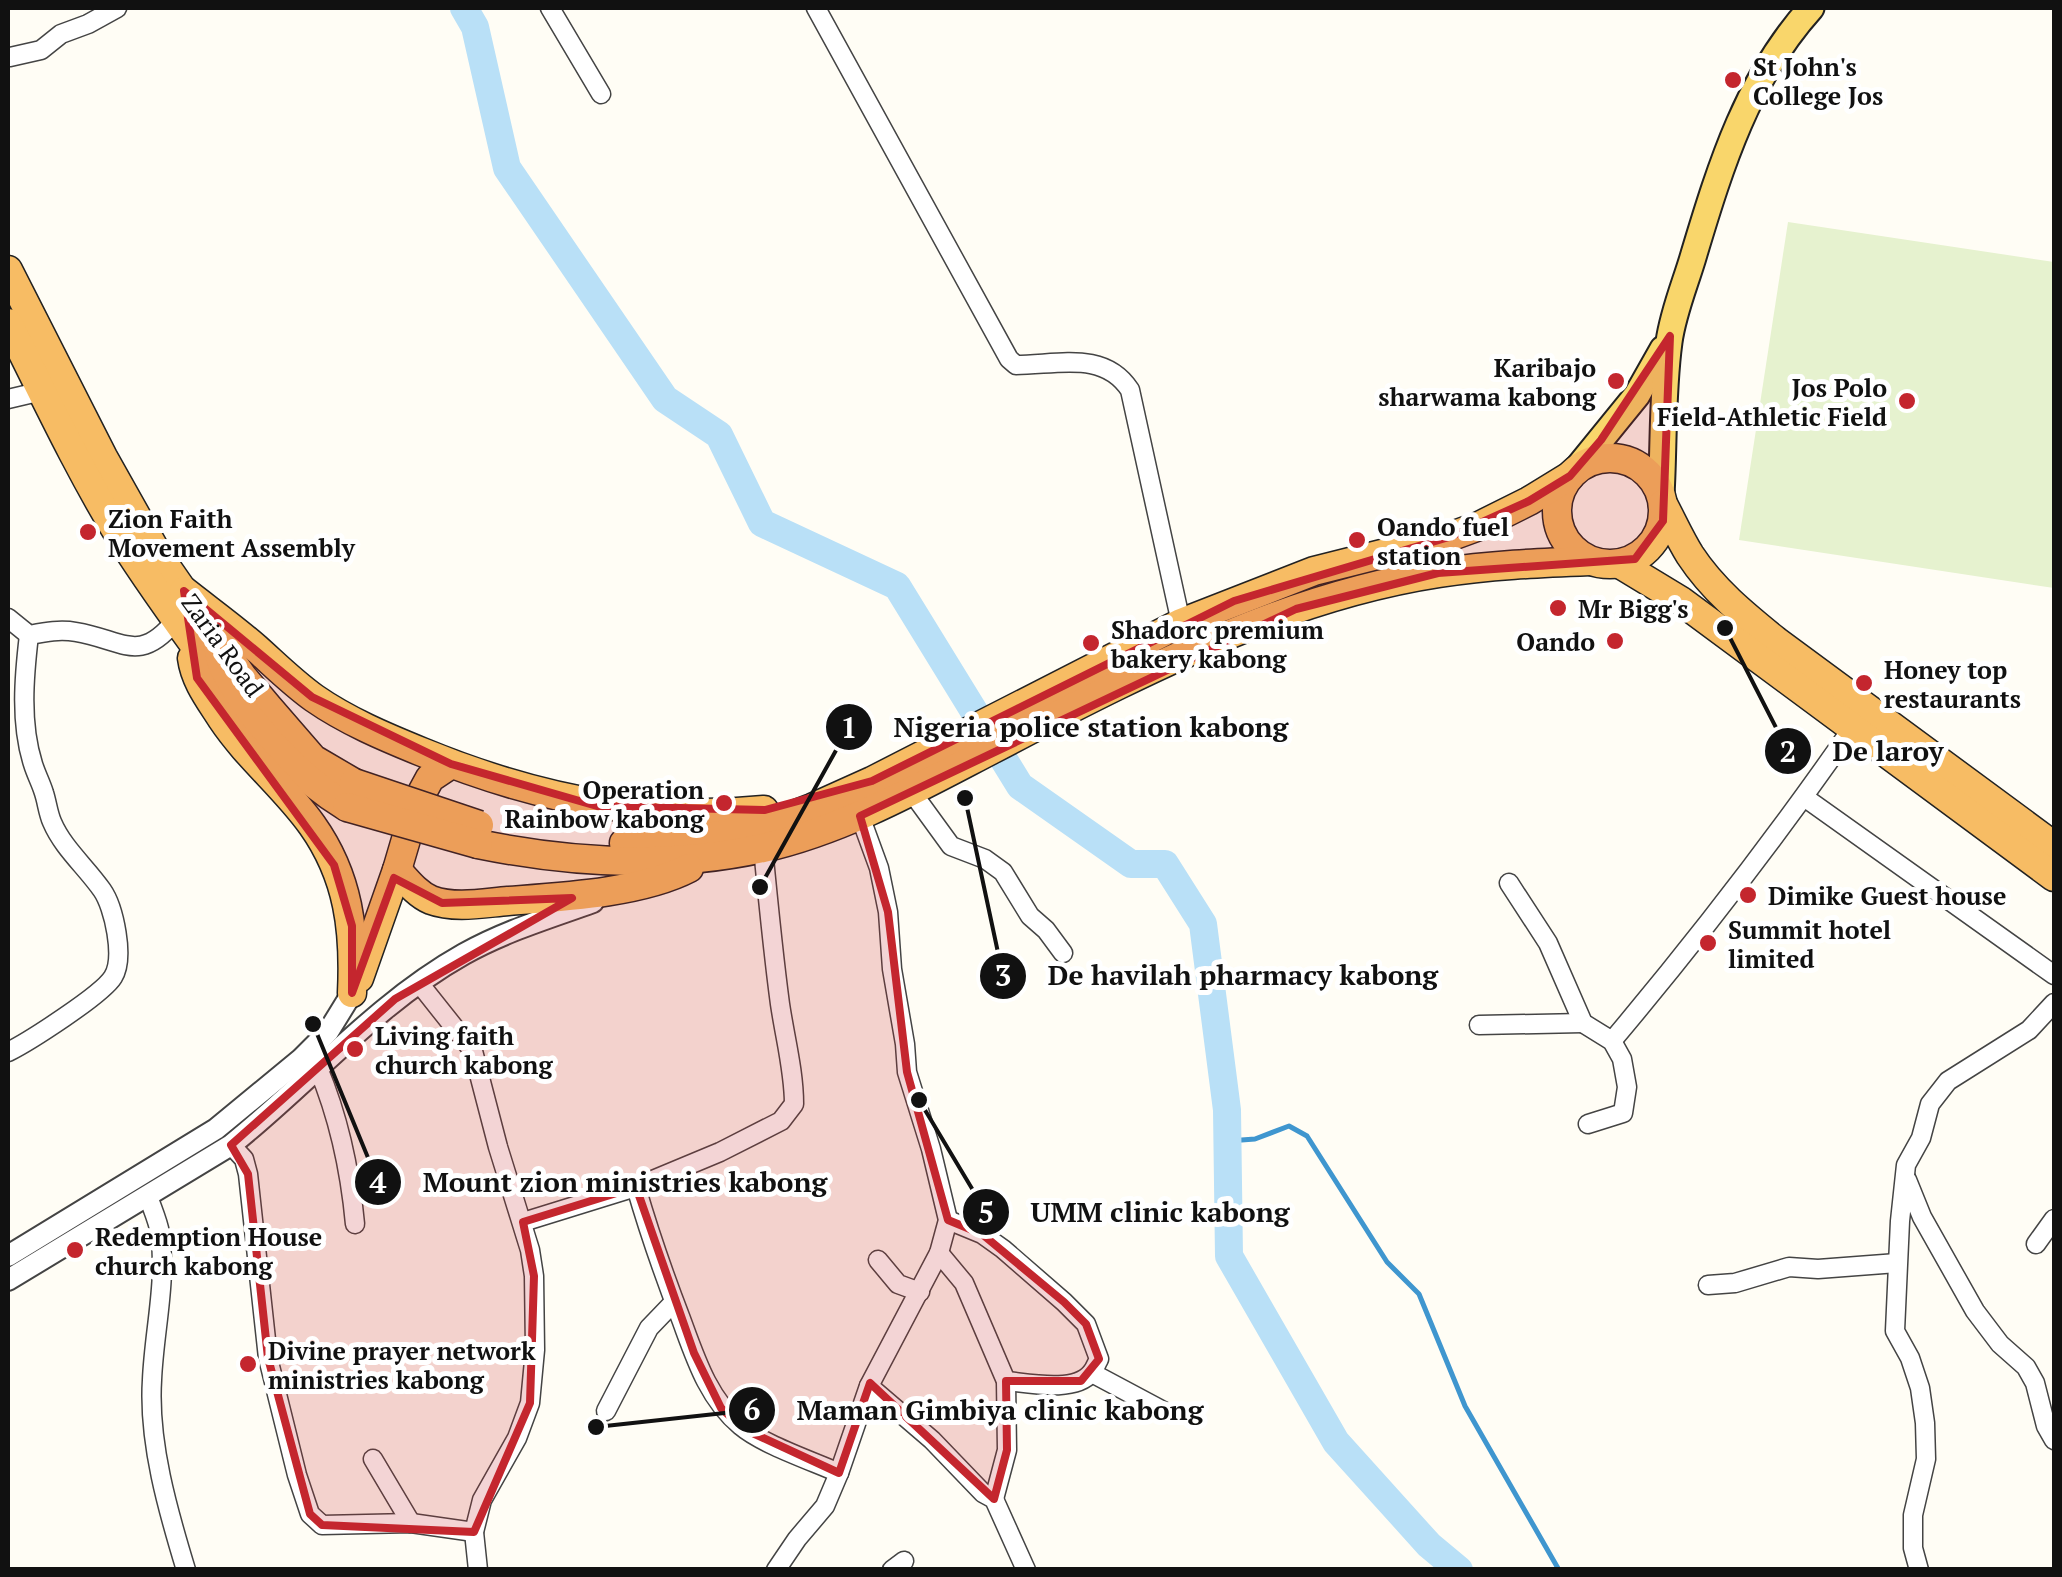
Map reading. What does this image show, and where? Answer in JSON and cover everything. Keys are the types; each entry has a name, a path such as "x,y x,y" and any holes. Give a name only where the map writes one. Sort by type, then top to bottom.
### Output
{"highway":[{"name":"Zaria Road","path":"8,270 103,458 158,554 242,676 313,759 350,795"},
{"path":"8,322 122,540 239,706 293,767 324,792 350,795 547,856 664,862 763,848 860,816 910,791 959,751"},
{"path":"184,591 312,696 373,732 450,764 544,794 597,806 692,814 765,810 872,781 959,751 1182,623 1314,570 1479,526 1597,460 1608,458 1631,462 1650,475 1690,554 1736,609 2054,846"},
{"path":"1573,473 1558,496 1559,530 1571,548 1590,561"},
{"path":"1012,723 1296,609 1345,594 1477,568 1590,561 1608,565 1635,559 1658,536 1663,520 1662,500"},
{"path":"1620,564 1681,600 2054,877"},
{"path":"184,630 197,678 217,711 235,739 311,824 334,865 352,926 352,993"},
{"path":"352,993 366,962 417,802 430,778 450,764"},
{"path":"478,834 608,843 688,840 786,818 872,781"},
{"path":"397,870 417,892 430,899 458,904 544,898 647,883 673,876 710,857"}],"main road":[{"path":"1573,473 1654,368 1670,336 1717,177 1745,106 1770,61 1811,8"},
{"path":"1662,500 1662,436 1670,336"}],"street":[{"path":"10,57 41,50 61,34 117,8"},
{"path":"550,8 602,94"},
{"path":"816,8 1009,359 1016,365 1095,362 1122,379 1130,390 1182,623"},
{"path":"8,399 42,391"},
{"path":"8,618 29,635 56,630 76,632 130,647 144,646 184,630"},
{"path":"8,1052 88,1000 114,977 118,962 117,932 104,892 72,854 52,822 32,762 24,696 29,635"},
{"path":"1612,1041 1804,798 1853,727"},
{"path":"910,791 951,846 985,859 1004,872 1030,916 1064,953"},
{"path":"1804,798 2054,975"},
{"path":"776,1570 824,1506 869,1386 939,1254 948,1220 907,1072 888,912 879,868 860,816"},
{"path":"522,1222 636,1186 736,1144 781,1121 794,1104 763,848"},
{"path":"8,1280 231,1145 362,1026 462,955 500,935 647,883"},
{"path":"1509,883 1548,943 1583,1023"},
{"path":"419,983 472,1051 534,1276 536,1350 530,1403 517,1438 482,1500 474,1532 478,1570"},
{"path":"8,1256 216,1129 328,1032 352,993"},
{"path":"1920,1570 1913,1548 1913,1516 1926,1459 1926,1423 1910,1358 1895,1330 1906,1165 1921,1138 1930,1104 1948,1081 2029,1030 2054,1003"},
{"path":"1479,1025 1583,1023 1612,1041 1622,1059 1627,1087 1624,1113 1588,1124"},
{"path":"318,1068 336,1116 351,1183 355,1224"},
{"path":"231,1145 244,1159 248,1174 268,1358 292,1459 310,1514 322,1526 411,1524 474,1532"},
{"path":"1905,1175 1922,1217 1975,1311 2000,1344 2026,1367 2035,1383 2046,1426 2054,1440"},
{"path":"636,1186 674,1302 721,1408 744,1429 838,1474"},
{"path":"148,1196 160,1229 162,1264 152,1381 154,1420 168,1511 186,1570"},
{"path":"2036,1244 2054,1219"},
{"path":"948,1220 982,1234 1003,1249 1086,1324 1099,1359 1092,1373 1081,1381 1060,1386 1006,1381"},
{"path":"939,1254 964,1283 1006,1381 1007,1450 994,1500"},
{"path":"878,1260 898,1284 920,1292"},
{"path":"1708,1285 1735,1283 1790,1267 1818,1269 1897,1263"},
{"path":"606,1410 649,1328 674,1302"},
{"path":"1092,1373 1167,1413"},
{"path":"869,1386 994,1500 1026,1570"},
{"path":"373,1459 411,1524"}],"highlighted area":[{"path":"1670,336 1663,521 1635,559 1438,573 1296,609 860,816 888,912 907,1072 948,1220 982,1234 1064,1302 1086,1324 1099,1359 1081,1381 1006,1381 1007,1450 994,1499 870,1383 839,1473 744,1429 721,1408 694,1353 636,1187 523,1222 534,1276 530,1403 474,1532 322,1525 310,1514 268,1358 248,1174 231,1145 395,999 572,898 442,903 394,878 352,993 352,926 334,865 197,678 184,591 312,697 451,764 597,806 765,810 872,781 1234,601 1449,537 1529,501 1570,476 1601,440"}],"green space":[{"name":"Jos Polo Field-Athletic Field","path":"1788,222 2054,262 2054,588 1739,540"}],"waterway":[{"path":"464,8 475,27 507,168 665,399 719,435 762,523 897,586 1020,786 1131,864 1165,864 1203,924 1227,1110 1229,1256 1336,1442 1429,1545 1459,1570"},
{"path":"1228,1141 1255,1139 1289,1126 1307,1136 1387,1262 1419,1294 1465,1406 1559,1570"}],"place":[{"name":"St John's College Jos","path":"1733,80"},
{"name":"Karibajo sharwama kabong","path":"1616,381"},
{"name":"Jos Polo Field-Athletic Field","path":"1907,401"},
{"name":"Zion Faith Movement Assembly","path":"88,532"},
{"name":"Oando fuel station","path":"1357,540"},
{"name":"Mr Bigg's","path":"1558,608"},
{"name":"De laroy","path":"1725,628"},
{"name":"Oando","path":"1615,641"},
{"name":"Shadorc premium bakery kabong","path":"1091,643"},
{"name":"Honey top restaurants","path":"1864,683"},
{"name":"De havilah pharmacy kabong","path":"965,798"},
{"name":"Operation Rainbow kabong","path":"724,803"},
{"name":"Nigeria police station kabong","path":"760,887"},
{"name":"Dimike Guest house","path":"1748,895"},
{"name":"Summit hotel limited","path":"1708,943"},
{"name":"Mount zion ministries kabong","path":"313,1024"},
{"name":"Living faith church kabong","path":"355,1049"},
{"name":"UMM clinic kabong","path":"919,1100"},
{"name":"Redemption House church kabong","path":"75,1250"},
{"name":"Divine prayer network ministries kabong","path":"248,1364"},
{"name":"Maman Gimbiya clinic kabong","path":"596,1427"}]}
